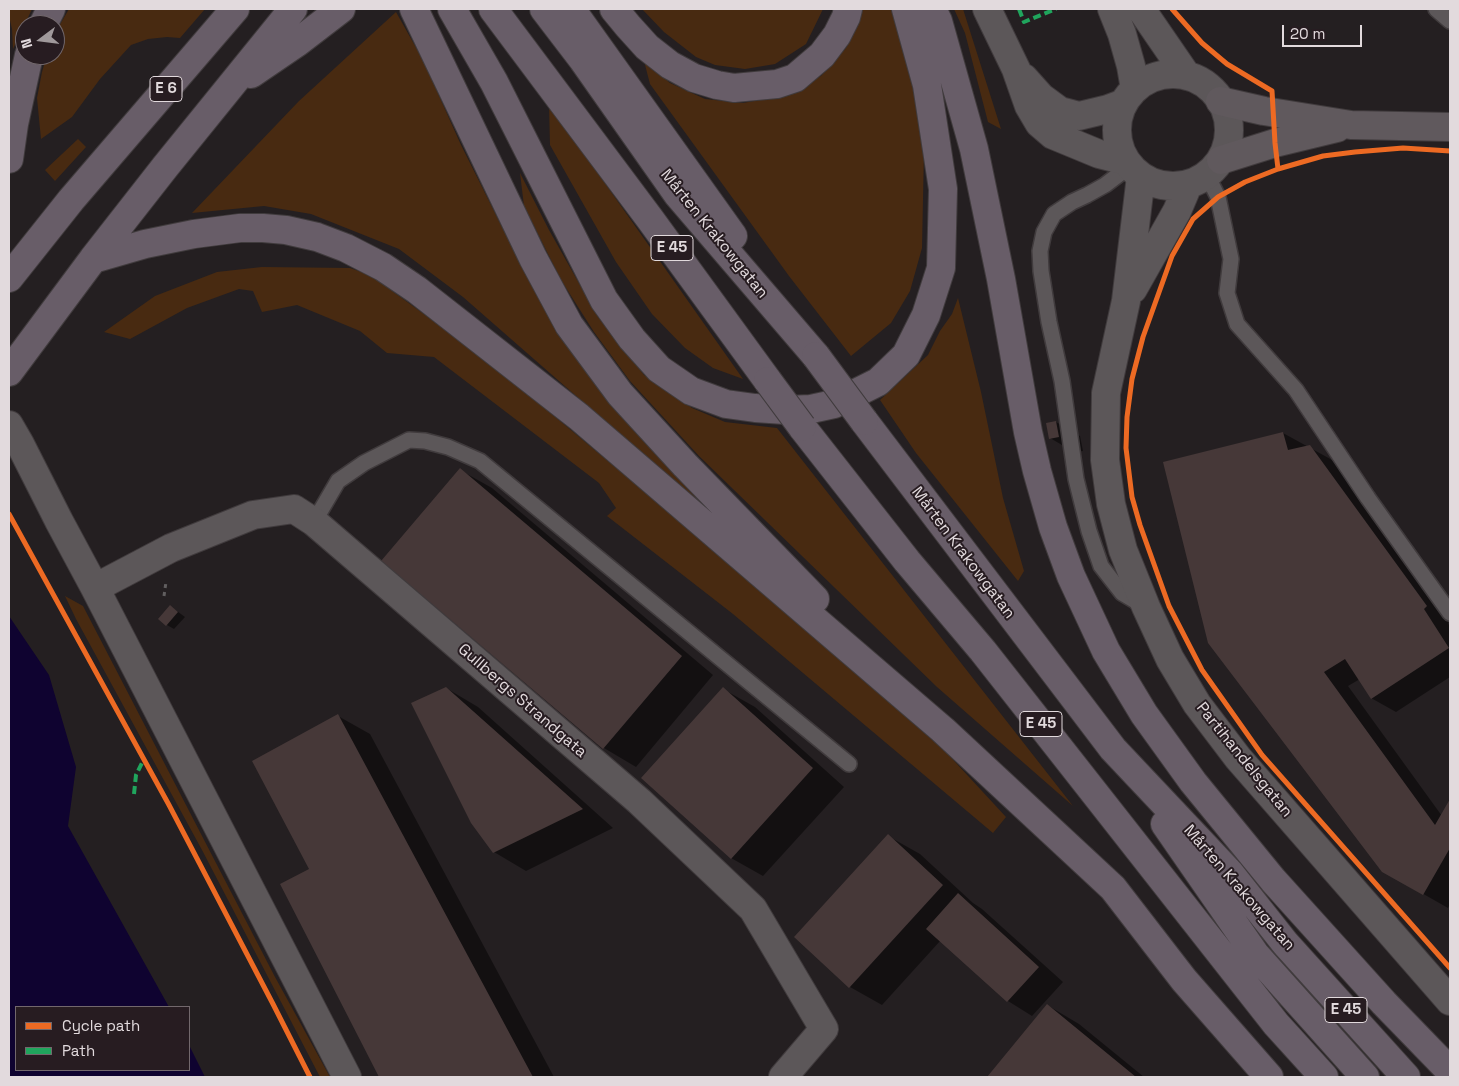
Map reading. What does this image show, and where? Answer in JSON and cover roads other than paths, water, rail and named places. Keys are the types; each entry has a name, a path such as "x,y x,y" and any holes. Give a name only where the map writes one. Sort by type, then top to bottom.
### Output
{"highway":[{"name":"E 6","path":"9,278 71,200 235,9"},
{"path":"9,372 93,259 293,9"},
{"path":"231,87 298,42 341,9"},
{"path":"452,9 494,82 604,300 632,338 659,369 691,390 726,404 785,410 811,409 834,404 878,382 906,355 926,315 941,268 943,189 927,85 906,9"},
{"name":"E 45","path":"494,9 802,427 908,561 983,651 1276,1024 1324,1077"},
{"name":"Mårten Krakowgatan","path":"544,9 583,60 678,195 816,356 1113,749 1229,872 1286,943 1406,1077"},
{"path":"571,9 708,199 816,356"},
{"path":"614,9 647,47 670,65 694,78 734,88 777,84 795,78 822,55 837,36 848,9"},
{"path":"932,9 938,21 974,149 1001,279 1028,432 1053,527 1071,576 1106,651 1144,714 1193,782 1274,880 1384,1003 1450,1071"},
{"path":"417,13 524,242 569,324 620,394 685,466 943,730"},
{"path":"9,159 26,65"},
{"path":"9,90 14,124"},
{"path":"93,259 145,244 194,234 240,228 286,230 317,237 346,248 383,267 417,290 579,417 943,730 1113,888 1184,980 1269,1077"},
{"path":"1001,279 1024,450 1047,539 1096,662 1229,872"},
{"path":"1113,749 1256,954 1365,1077"}],"street":[{"path":"987,9 1016,69 1029,106 1039,123 1053,136 1132,168 1148,180 1163,186 1180,186 1205,173 1275,143 1351,125"},
{"name":"Partihandelsgatan","path":"1112,9 1122,34 1131,66 1130,96"},
{"name":"Partihandelsgatan","path":"1141,9 1187,76"},
{"path":"1016,69 1041,97 1060,110 1079,116 1108,109 1130,96"},
{"name":"Partihandelsgatan","path":"1126,301 1177,211 1227,146 1229,130 1227,115 1220,101 1206,85 1187,76 1173,74 1159,76 1146,81 1130,96 1119,117 1117,132 1120,148 1132,168 1126,301 1106,393 1105,460 1112,504 1123,550 1170,659 1198,704 1238,758 1450,1001"},
{"path":"1220,101 1274,113 1351,125 1450,127"},
{"path":"9,425 95,588 346,1077"},
{"name":"Gullbergs Strandgata","path":"95,588 170,548 253,515 294,509 314,522 639,801 753,909 824,1028 783,1077"}],"lane":[{"path":"1436,9 1450,22"},
{"path":"1132,168 1054,214 1044,232 1040,251 1041,271 1049,322 1062,381 1076,479 1089,531 1102,566 1122,593 1146,607"},
{"path":"1205,173 1218,197 1231,259 1227,293 1237,324 1296,390 1368,498 1450,613"},
{"path":"314,522 338,481 364,463 409,440 425,441 448,447 480,461 848,764"}]}
